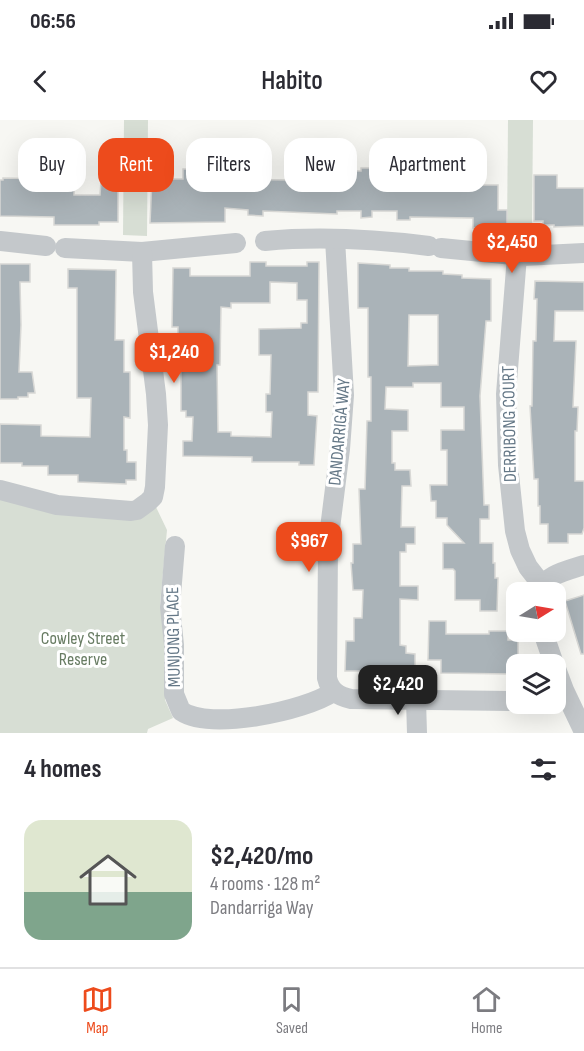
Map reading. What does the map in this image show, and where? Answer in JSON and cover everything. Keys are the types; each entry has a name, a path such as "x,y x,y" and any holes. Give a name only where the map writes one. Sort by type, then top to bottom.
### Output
{"street":[{"path":"265,241 335,239 387,241 517,256 584,253"},
{"name":"DANDARRIGA WAY","path":"333,692 327,678 328,544 344,395 335,239"},
{"path":"0,242 142,252 236,243"},
{"path":"0,490 37,501 77,508 131,511 137,510 153,496 158,425 143,292 142,252"},
{"name":"DERRIBONG COURT","path":"517,256 506,394 508,465 515,531 520,550 536,582"},
{"name":"MUNJONG PLACE","path":"175,546 171,608 174,694 181,711 197,718 245,718 313,703 333,692"},
{"path":"547,582 552,577 584,565"},
{"path":"333,692 351,699 506,701"},
{"path":"416,700 417,733"},
{"path":"566,703 584,732"}],"green space":[{"path":"124,120 148,120 148,138 124,138"},
{"path":"508,120 533,120 532,233 507,232"},
{"path":"123,192 147,192 147,236 123,235"},
{"name":"Cowley Street Reserve","path":"0,497 156,507 167,530 160,604 166,640 165,700 173,718 148,729 147,733 0,733"}],"building":[{"path":"361,168 369,168 369,192 487,192 487,185 498,185 498,210 507,210 507,227 473,228 473,218 410,217 410,220 397,220 397,211 372,211 372,217 361,218 361,211 337,211 337,214 263,211 263,216 248,215 248,210 225,208 225,222 150,223 151,192 174,192 174,179 183,179 183,169 186,169 186,192 272,192 272,180 284,180 284,192 357,192 357,171 361,171"},
{"path":"534,175 557,175 557,188 584,188 584,226 554,227 554,225 543,225 543,221 534,221"},
{"path":"18,178 18,192 74,192 74,195 100,195 100,192 118,192 118,222 99,222 99,225 54,225 54,217 0,216 0,180"},
{"path":"250,262 266,262 266,266 307,266 307,262 319,262 318,392 308,392 308,415 317,416 314,465 299,465 299,462 252,462 252,457 183,456 183,441 192,441 193,417 186,417 186,411 181,411 181,353 178,353 178,327 172,327 173,268 190,268 190,276 250,276","holes":["270,282 297,283 297,300 307,300 307,323 301,323 301,328 259,329 259,355 271,355 270,394 266,394 266,412 272,412 271,437 231,436 231,432 218,432 217,365 220,365 221,307 231,308 231,303 270,303"]},
{"path":"358,263 390,265 390,268 409,268 409,271 443,271 443,274 462,275 462,278 491,279 491,321 486,321 480,396 484,505 489,505 489,519 480,519 480,543 493,543 495,578 498,578 497,611 480,611 480,600 455,600 455,571 443,569 443,543 464,543 447,525 447,518 436,518 436,501 431,501 430,485 447,485 447,450 441,450 441,430 464,430 464,407 441,407 441,383 413,383 413,387 386,387 385,409 408,410 408,431 392,431 392,463 395,463 395,470 410,470 411,486 402,486 401,527 415,527 415,544 406,544 406,552 400,552 400,586 418,586 418,600 400,599 400,645 406,646 406,653 415,654 415,671 345,671 346,641 354,641 354,618 362,618 363,590 353,590 351,563 353,563 353,544 361,544 359,489 365,489 367,421 371,421 371,377 368,377 368,308 358,308","holes":["409,315 438,315 438,365 408,366"]},
{"path":"0,264 30,264 30,282 20,282 19,372 32,372 35,393 28,393 28,397 18,397 18,399 0,399"},
{"path":"68,269 116,270 115,340 124,340 124,372 130,372 130,418 124,417 124,450 127,450 127,462 136,462 136,480 126,480 126,484 78,482 78,475 48,475 48,466 0,463 0,424 41,425 41,436 90,437 91,398 77,398 77,288 68,288"},
{"path":"535,281 584,282 584,311 555,311 554,341 576,341 573,407 578,407 577,431 575,431 575,481 584,481 584,528 582,534 568,534 568,543 548,543 548,524 540,524 538,479 534,479 530,406 532,406 533,341 536,341"},
{"path":"584,595 584,654 581,654 566,601"},
{"path":"429,621 446,621 446,634 489,634 489,631 506,631 506,642 518,642 518,654 506,654 506,674 441,673 441,660 428,660"}]}
